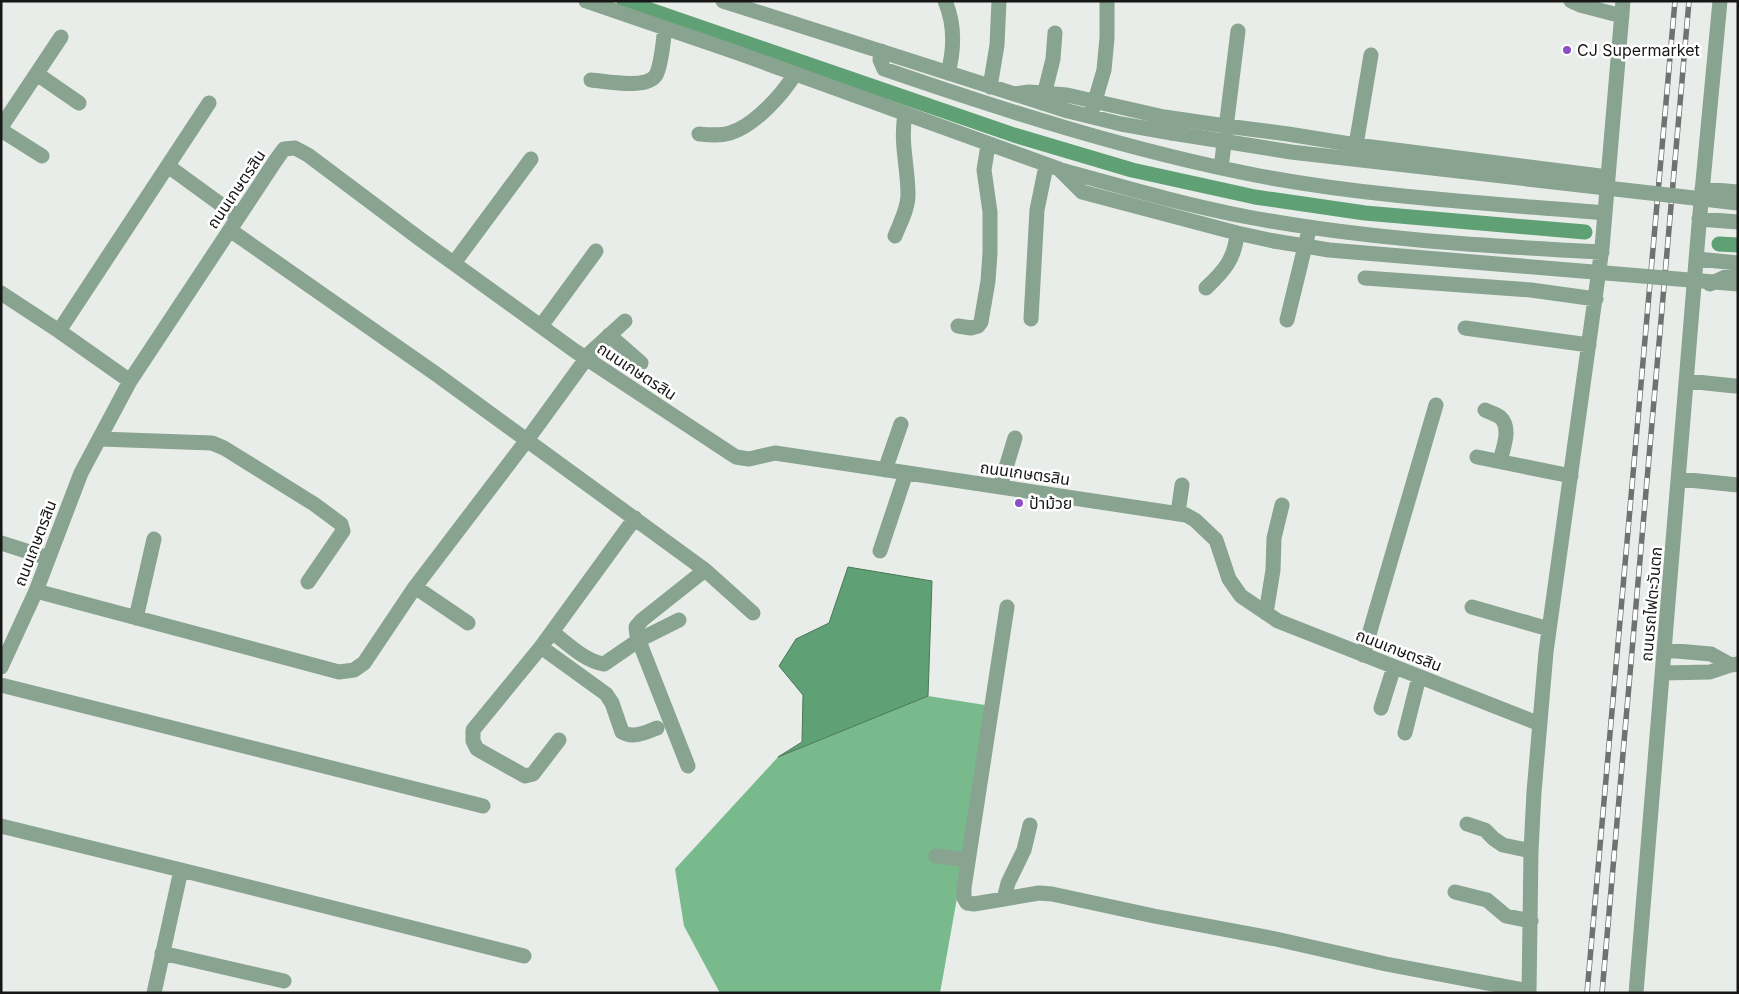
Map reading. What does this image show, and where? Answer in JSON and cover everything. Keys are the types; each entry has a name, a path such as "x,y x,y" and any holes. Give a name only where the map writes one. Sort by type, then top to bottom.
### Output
{"street":[{"path":"586,1 795,74 1053,168 1240,216 1310,228 1415,240 1602,250"},
{"path":"723,1 990,87 1014,94 1043,98 1091,117 1172,133 1301,153 1738,202 1737,222 1699,219"},
{"path":"945,1 948,7 953,34 952,56 948,73"},
{"path":"990,87 997,45 999,1"},
{"path":"1091,117 1104,70 1108,1"},
{"path":"1007,607 964,888 964,898 967,903 974,904 1039,893 1052,894 1529,992 1531,851 1540,724 1550,629 1602,250 1623,9 1580,5 1571,1"},
{"name":"ถนนรถไฟตะวันตก","path":"1636,993 1699,219 1720,1"},
{"path":"591,80 634,84 647,83 655,76 665,28"},
{"path":"1221,168 1238,31"},
{"path":"1043,98 1053,59 1055,33"},
{"path":"42,156 1,128 61,37"},
{"path":"881,51 880,60 884,69 953,93 1137,149 1221,168 1367,192 1605,213"},
{"path":"1356,145 1371,55"},
{"path":"37,74 79,103"},
{"path":"699,134 719,135 732,132 747,125 772,103 795,74"},
{"path":"1043,98 1067,95 1164,117 1356,145 1608,177"},
{"path":"59,331 209,103"},
{"path":"895,236 907,206 908,196 902,141 905,114"},
{"path":"958,326 971,328 978,326 981,322 990,252 990,212 984,170 988,144"},
{"name":"ถนนเกษตรสิน","path":"1,667 36,591 81,473 130,381 284,149 295,148 308,155 454,264 586,359 736,457 749,459 775,453 1178,513 1195,520 1206,528 1216,540 1229,579 1241,596 1278,621 1540,724"},
{"path":"454,264 531,158"},
{"path":"168,166 238,217"},
{"path":"1053,168 1082,192 1274,241 1329,250 1738,284"},
{"path":"1031,320 1037,210 1053,168"},
{"path":"1702,189 1738,192"},
{"path":"1287,320 1310,228"},
{"path":"230,230 436,374 635,518 705,570 753,613"},
{"path":"1206,288 1219,276 1231,260 1236,248 1237,233"},
{"path":"541,326 596,251"},
{"path":"1697,259 1738,263"},
{"path":"1694,291 1738,271"},
{"path":"1365,278 1531,290 1596,299"},
{"path":"1,294 59,331 130,381"},
{"path":"36,591 334,670 347,672 354,670 364,663 415,587 527,440 591,352 625,321"},
{"path":"1465,328 1589,345"},
{"path":"609,335 642,363"},
{"path":"1687,381 1735,386"},
{"path":"1363,655 1436,405"},
{"path":"1484,410 1499,416 1504,423 1506,437 1500,461"},
{"path":"886,470 901,424"},
{"path":"1000,487 1015,438"},
{"path":"100,440 212,443 224,448 314,504 341,524 343,532 308,582"},
{"path":"1477,457 1571,476"},
{"path":"880,551 906,474"},
{"path":"1679,479 1738,485"},
{"path":"1178,513 1182,485"},
{"path":"1266,613 1273,570 1274,538 1282,504"},
{"path":"559,740 533,774 529,776 520,774 484,755 476,749 472,741 473,730 541,647 635,518"},
{"path":"136,618 154,540"},
{"path":"1,544 48,558"},
{"path":"688,766 639,640 636,627 642,620 705,570"},
{"path":"415,587 468,623"},
{"path":"1472,607 1550,629"},
{"path":"552,632 582,653 604,664 639,640 679,620"},
{"path":"541,647 606,694 612,703 624,734 631,736 657,728"},
{"path":"1665,650 1711,654 1734,664"},
{"path":"1663,673 1710,672 1734,664"},
{"path":"1381,708 1394,667"},
{"path":"1405,733 1419,677"},
{"path":"1,685 483,806"},
{"path":"1467,824 1485,830 1503,845 1531,851"},
{"path":"1004,899 1008,883 1024,850 1030,825"},
{"path":"1,826 524,956"},
{"path":"936,856 968,860"},
{"path":"154,993 181,870"},
{"path":"1455,892 1487,900 1506,916 1531,921"},
{"path":"162,953 284,981"}],"shaded area":[{"path":"848,567 932,581 928,696 778,757 802,742 803,695 779,666 796,639 829,623"},
{"path":"928,696 985,705 957,898 940,993 720,993 684,926 675,869 778,757"}],"waterway":[{"path":"624,1 1014,135 1132,170 1255,197 1365,213 1585,232"},
{"path":"1719,244 1738,245"}],"railway":[{"path":"1587,993 1675,1"},
{"path":"1602,993 1689,1"}],"place":[{"name":"CJ Supermarket","path":"1567,50"},
{"name":"ป้าม้วย","path":"1019,503"}]}
